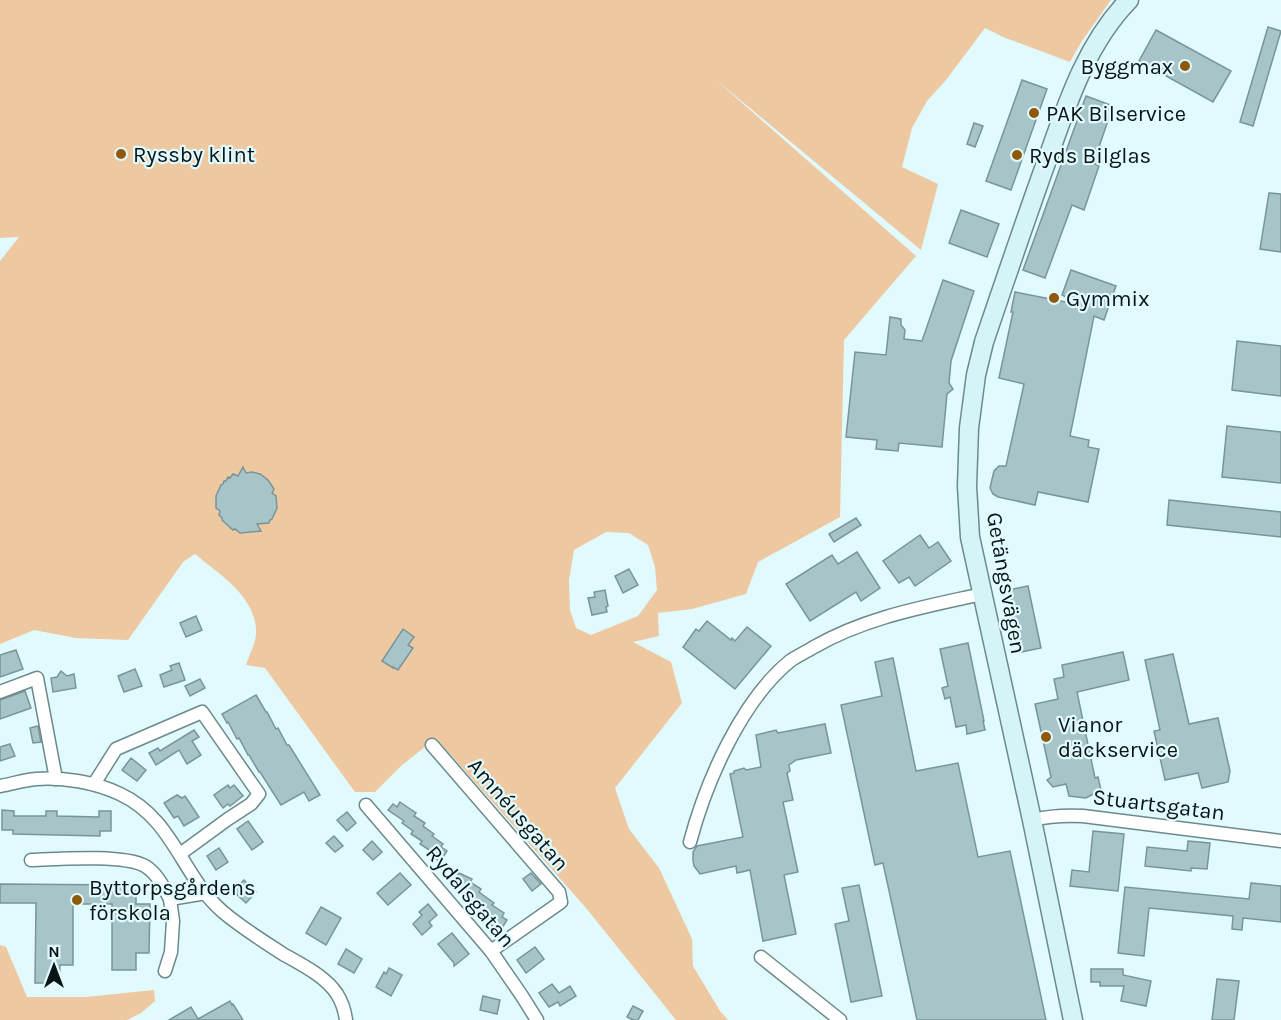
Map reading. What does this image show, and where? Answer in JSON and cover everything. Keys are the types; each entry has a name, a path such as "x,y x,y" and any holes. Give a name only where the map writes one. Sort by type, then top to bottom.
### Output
{"street":[{"name":"Getängsvägen","path":"1073,1020 970,537 967,486 969,428 976,375 984,342 1079,76 1104,32 1129,0"},
{"path":"690,842 696,819 716,769 740,721 764,687 791,661 824,641 870,621 903,611 982,594"},
{"path":"0,692 37,678 56,779"},
{"path":"94,784 116,749 202,712 259,794 251,804 180,854"},
{"name":"Amnéusgatan","path":"432,745 559,892 561,902 491,951"},
{"path":"0,786 35,779 56,779 94,784 134,801 165,831 194,878 222,911 260,939 324,980 337,993 346,1020"},
{"name":"Rydalsgatan","path":"366,805 491,951 537,1020"},
{"name":"Stuartsgatan","path":"1032,820 1066,815 1083,816 1281,841"},
{"path":"31,860 123,859 146,866 162,883 170,899 173,921 171,952 165,971"},
{"path":"170,899 206,894"},
{"path":"761,957 840,1020"}],"shaded area":[{"path":"0,0 1111,0 1070,62 985,28 946,80 927,101 912,128 902,167 938,184 921,250 715,79 916,256 844,340 840,517 758,562 746,594 692,609 658,613 659,636 633,642 671,662 682,703 615,788 629,829 659,868 692,939 693,966 720,1011 728,1020 676,1020 586,908 436,738 401,766 375,792 355,792 265,668 246,665 256,637 255,620 250,608 226,579 195,554 183,562 128,640 76,638 34,630 0,644 0,261 19,237 0,238","holes":["606,532 629,533 648,545 655,567 657,590 638,616 591,635 576,628 570,610 569,580 574,550"]},
{"path":"0,945 6,947 27,997 86,997 154,990 155,1001 141,1013 127,1020 0,1020"}],"building":[{"path":"1268,27 1281,31 1253,126 1240,122"},
{"name":"Byggmax","path":"1156,30 1231,71 1213,102 1139,61"},
{"path":"1022,80 1047,89 1011,190 986,181"},
{"path":"1086,96 1113,106 1095,164 1099,166 1084,210 1072,205 1045,278 1023,270"},
{"path":"974,123 983,126 975,147 967,144"},
{"path":"1269,193 1281,194 1281,252 1260,249"},
{"path":"961,210 999,224 987,257 949,243"},
{"path":"1071,270 1116,286 1104,320 1094,316 1070,436 1089,440 1088,447 1099,449 1088,502 1038,492 1035,505 998,497 990,488 994,471 999,466 1006,466 1024,384 999,378 1015,292 1076,304 1062,295"},
{"path":"943,280 974,291 951,361 949,383 953,389 947,394 942,447 899,443 898,451 876,449 877,440 846,437 855,352 886,355 890,317 901,319 901,325 905,330 904,339 922,341"},
{"path":"1237,341 1281,346 1281,396 1232,390"},
{"path":"1227,426 1281,432 1281,483 1222,477"},
{"path":"243,467 246,473 260,474 268,480 274,489 272,493 276,496 277,508 272,519 269,523 257,524 261,531 240,533 233,530 222,520 219,515 220,511 216,508 216,496 221,485 233,474 238,476"},
{"path":"1169,500 1281,512 1281,537 1167,525"},
{"path":"856,518 861,525 834,542 829,534"},
{"path":"920,535 929,548 938,542 951,561 915,586 909,577 899,583 883,561"},
{"path":"857,552 880,588 861,601 856,592 810,621 786,584 832,555 838,564"},
{"path":"629,569 638,585 623,593 615,576"},
{"path":"1028,586 1041,648 1021,652 1008,590"},
{"path":"605,590 607,612 592,615 588,598 595,597 594,592"},
{"path":"196,616 202,630 186,637 180,623"},
{"path":"707,621 735,641 747,627 771,646 735,689 683,647 696,629 699,631"},
{"path":"403,629 414,637 408,645 413,648 398,670 382,661"},
{"path":"968,643 985,730 967,734 966,725 956,727 950,697 945,699 942,688 948,686 940,649"},
{"path":"16,650 23,669 0,677 0,655"},
{"path":"1123,652 1129,680 1077,692 1095,778 1098,777 1101,790 1086,798 1069,796 1066,784 1053,787 1047,780 1051,777 1035,704 1058,699 1054,679 1064,677 1062,665"},
{"path":"1173,654 1189,724 1218,718 1230,771 1228,782 1202,788 1198,773 1165,780 1154,731 1160,730 1145,660"},
{"path":"893,658 916,771 958,763 978,857 1010,851 1046,1020 917,1020 883,863 875,865 841,705 882,696 875,662"},
{"path":"179,663 185,680 164,687 160,675 172,670 170,666"},
{"path":"135,669 142,686 124,692 118,676"},
{"path":"61,671 67,676 74,674 76,688 53,692 51,678 57,677"},
{"path":"200,679 205,688 190,696 185,686"},
{"path":"25,691 31,708 0,719 0,700"},
{"path":"256,695 320,795 309,801 304,792 281,805 239,738 237,739 222,714"},
{"path":"825,724 831,753 796,760 789,765 790,771 787,773 793,800 783,802 798,872 784,875 796,934 763,941 750,870 737,873 736,866 700,874 694,866 693,852 697,846 743,837 730,774 744,768 746,770 761,767 756,735"},
{"path":"38,726 41,742 33,743 30,728"},
{"path":"194,730 199,737 192,741 201,755 187,764 179,750 156,765 149,753 158,748 160,751"},
{"path":"10,744 15,756 0,761 0,747"},
{"path":"131,758 146,770 137,781 122,770"},
{"path":"228,785 230,788 234,785 243,796 230,806 228,804 223,808 214,795"},
{"path":"177,795 182,798 185,796 199,817 184,826 178,816 174,818 164,803"},
{"path":"400,802 416,813 414,816 425,823 423,826 443,844 441,847 447,851 440,862 429,854 431,851 420,844 422,841 411,834 413,831 402,823 404,821 388,810 393,804 397,807"},
{"path":"2,810 14,811 14,816 46,816 46,811 57,811 57,816 99,817 99,811 111,811 111,831 100,831 100,836 13,834 13,830 2,830"},
{"path":"347,812 356,823 347,831 337,820"},
{"path":"248,821 263,842 252,850 237,829"},
{"path":"1093,831 1124,834 1118,891 1070,886 1072,870 1089,872"},
{"path":"334,836 343,846 335,852 326,843"},
{"path":"372,841 382,852 373,860 363,850"},
{"path":"1188,841 1210,843 1207,869 1191,868 1191,871 1145,866 1147,847 1187,851"},
{"path":"219,848 228,862 216,870 207,856"},
{"path":"400,873 411,885 388,905 377,893"},
{"path":"459,873 472,879 470,882 481,889 479,892 504,913 502,917 507,920 500,931 488,923 490,920 471,903 473,900 462,892 464,889 453,882"},
{"path":"531,873 541,884 532,891 523,879"},
{"path":"244,880 256,892 246,903 233,891"},
{"path":"1251,883 1281,886 1281,922 1243,918 1242,930 1232,929 1233,916 1149,908 1144,956 1118,953 1125,887 1249,899"},
{"path":"0,884 123,885 123,891 136,891 136,904 150,904 149,953 136,953 136,970 112,970 112,904 73,904 73,965 60,965 59,983 35,983 36,903 0,903"},
{"path":"859,885 882,996 851,1002 835,924 849,921 842,888"},
{"path":"428,904 437,915 429,922 432,926 422,935 413,924 422,915 419,912"},
{"path":"321,907 341,918 326,945 306,933"},
{"path":"452,933 469,954 454,966 438,944"},
{"path":"535,947 544,959 526,973 517,960"},
{"path":"346,949 362,959 354,973 338,964"},
{"path":"389,968 402,975 391,996 376,987 384,972 386,974"},
{"path":"1091,969 1123,969 1123,975 1151,981 1146,1006 1121,1001 1124,986 1100,986 1100,982 1091,982"},
{"path":"1217,979 1239,981 1234,1020 1212,1020"},
{"path":"552,984 559,993 570,986 576,996 560,1006 558,1002 549,1007 539,993"},
{"path":"483,996 500,1000 497,1014 480,1010"},
{"path":"230,1001 243,1020 169,1020 191,1007 198,1019"},
{"path":"633,1006 643,1011 638,1020 627,1017"}],"place":[{"name":"Byggmax","path":"1185,66"},
{"name":"PAK Bilservice","path":"1034,113"},
{"name":"Ryssby klint","path":"121,154"},
{"name":"Ryds Bilglas","path":"1017,155"},
{"name":"Gymmix","path":"1054,298"},
{"name":"Vianor däckservice","path":"1046,737"},
{"name":"Byttorpsgårdens förskola","path":"77,900"}]}
